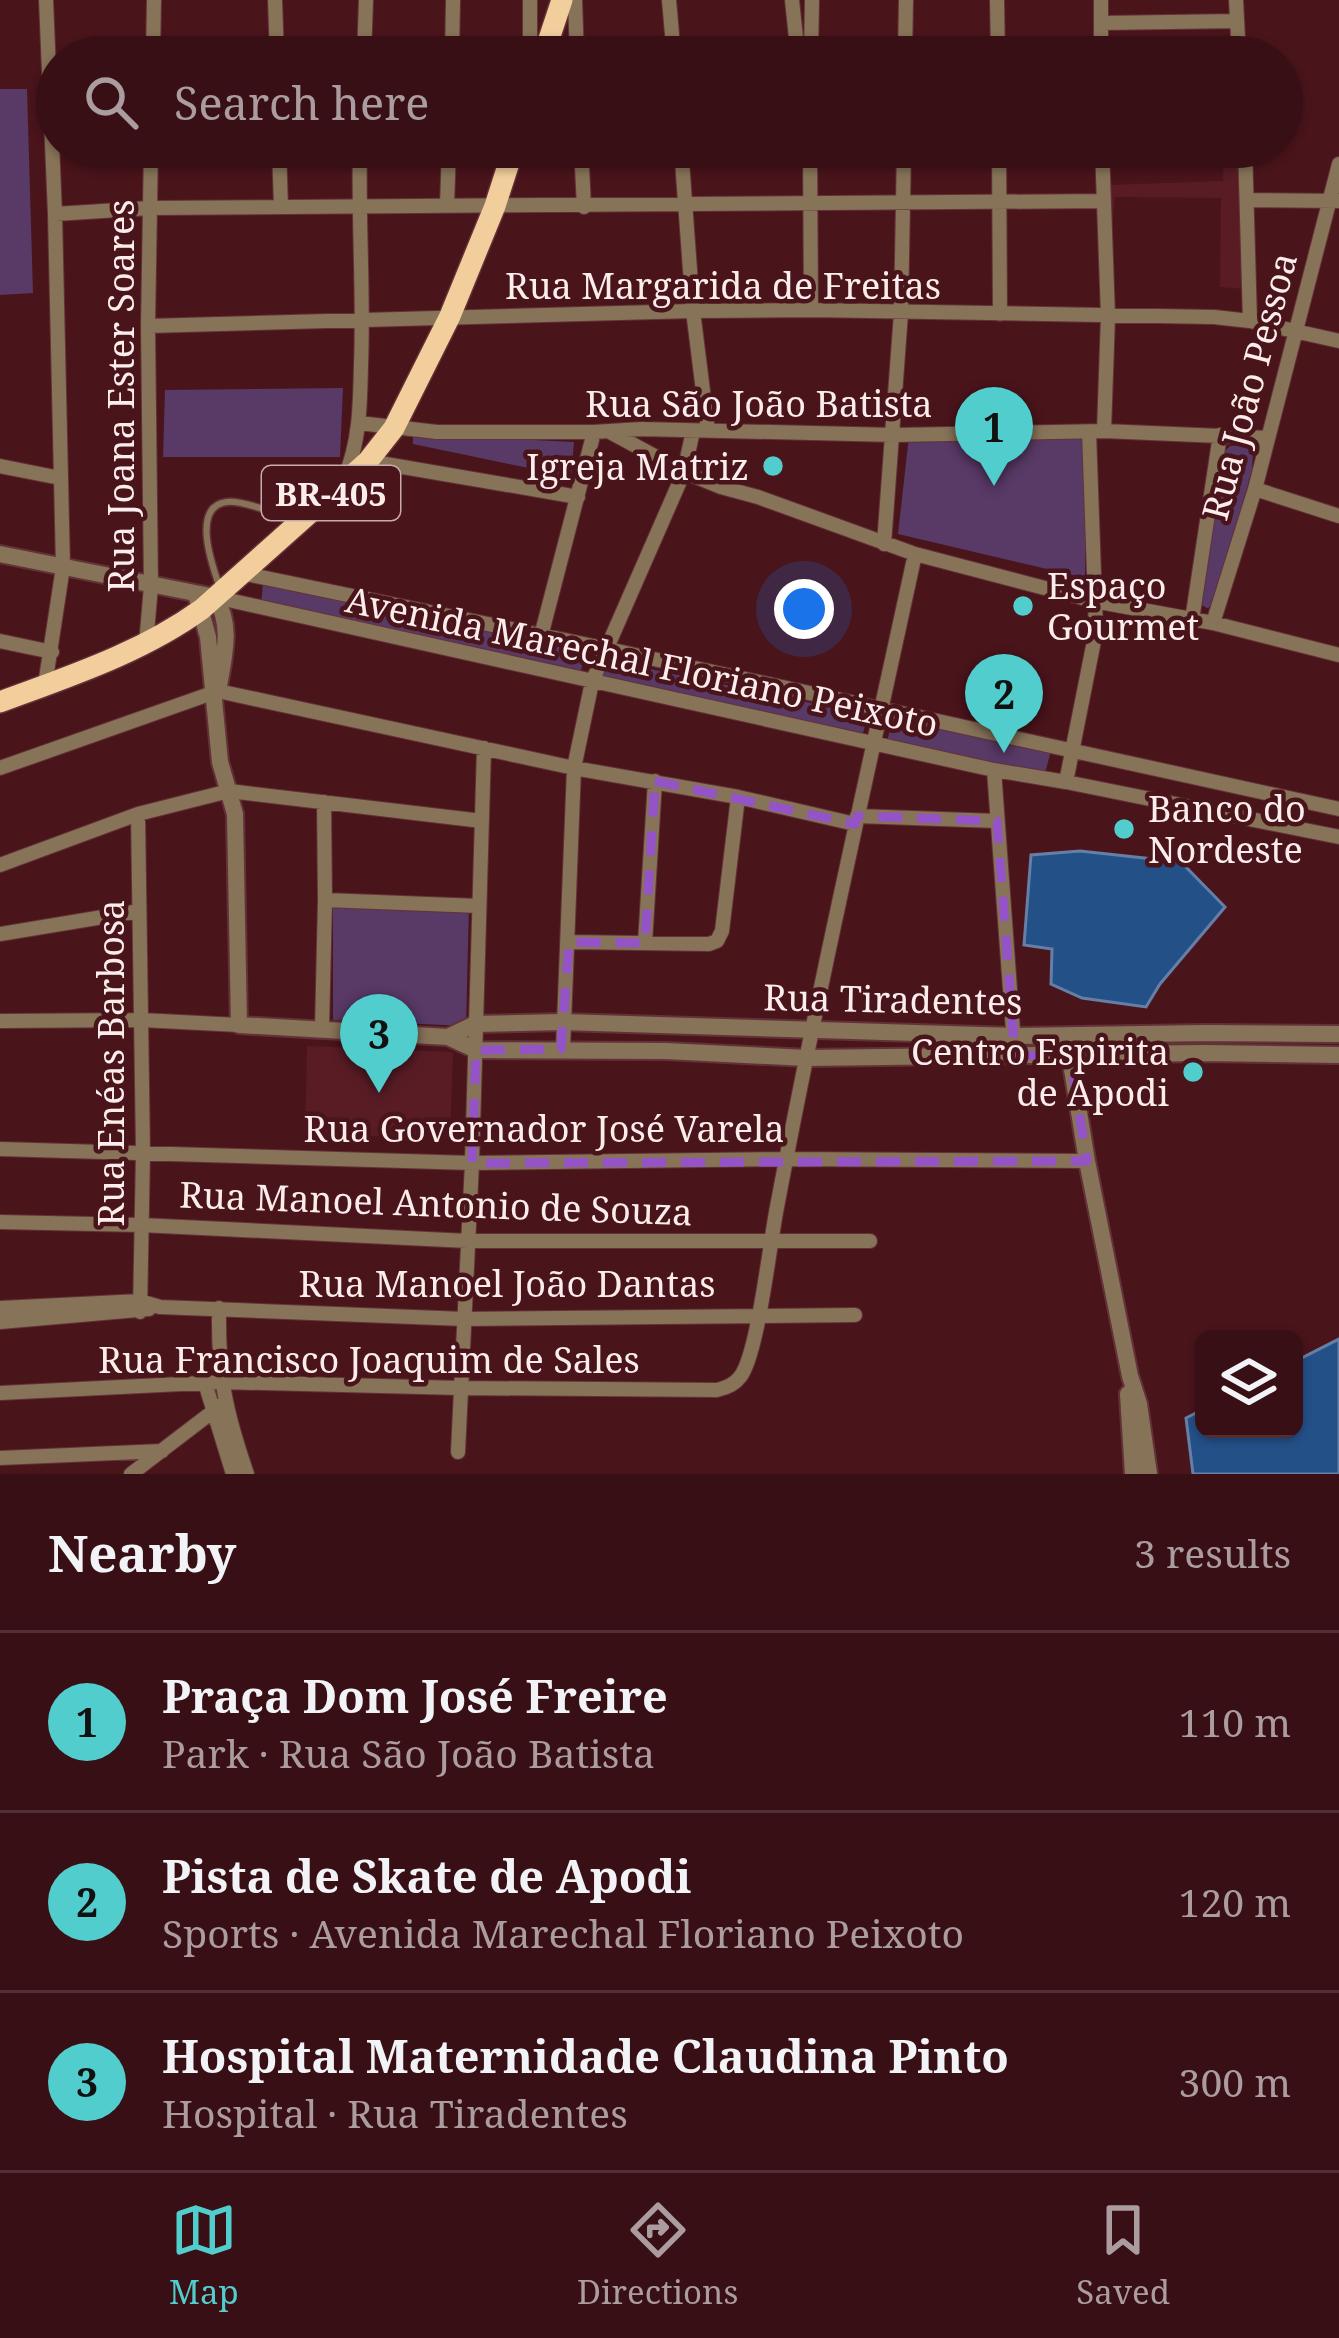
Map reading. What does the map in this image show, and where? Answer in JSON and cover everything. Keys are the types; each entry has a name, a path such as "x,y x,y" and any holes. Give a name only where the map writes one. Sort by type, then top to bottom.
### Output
{"highway":[{"path":"550,36 562,0"},
{"name":"BR-405","path":"0,702 146,644 242,572 368,460 394,428 449,316 507,168"}],"street":[{"path":"46,0 48,36"},
{"path":"153,36 154,0"},
{"path":"275,0 276,36"},
{"path":"365,36 366,0"},
{"path":"452,36 453,0"},
{"path":"530,0 530,36"},
{"path":"574,0 576,36"},
{"path":"669,0 672,36"},
{"path":"791,0 795,36"},
{"path":"811,36 812,0"},
{"path":"905,36 906,0"},
{"path":"997,0 998,36"},
{"path":"1101,0 1101,36"},
{"path":"1236,0 1238,36"},
{"path":"1101,23 1237,21"},
{"name":"Rua João Pessoa","path":"1213,623 1255,489 1334,201 1339,164"},
{"path":"45,685 63,567 53,168"},
{"name":"Rua Joana Ester Soares","path":"146,644 151,586 151,168"},
{"path":"280,168 281,207"},
{"path":"343,482 355,452 359,423 363,321 359,168"},
{"path":"447,206 448,168"},
{"path":"582,168 584,206"},
{"path":"563,1049 574,767 592,682 700,431 683,168"},
{"path":"810,168 811,310"},
{"path":"884,544 901,314 904,168"},
{"path":"999,168 1000,314"},
{"path":"1066,782 1096,631 1097,431 1108,316 1102,168"},
{"path":"1246,168 1250,321"},
{"path":"1247,200 1334,201"},
{"path":"55,214 150,208 1102,201"},
{"name":"Rua Margarida de Freitas","path":"148,326 811,310 1170,315 1250,321 1339,341"},
{"name":"Rua São João Batista","path":"359,423 437,432 641,429 894,435 1097,431 1267,438"},
{"path":"541,636 578,497 602,432 684,472 915,554 1094,601 1213,623 1339,655"},
{"path":"1192,620 1220,435"},
{"path":"368,460 578,497"},
{"path":"0,466 60,478"},
{"path":"1255,489 1339,516"},
{"path":"0,554 208,598 222,610 226,633 215,713 220,762 238,841 238,1025"},
{"path":"759,1314 810,1031 915,554"},
{"name":"Avenida Marechal Floriano Peixoto","path":"242,572 1339,809"},
{"name":"Avenida Marechal Floriano Peixoto","path":"208,598 994,770 1339,837"},
{"path":"0,641 52,652"},
{"path":"0,769 215,691 574,767 856,820 998,821"},
{"path":"458,1452 484,748"},
{"path":"994,770 1014,1055"},
{"path":"645,943 655,781"},
{"path":"0,865 138,814 230,791 482,821"},
{"path":"569,942 716,942 722,931 738,797"},
{"path":"322,1029 324,802"},
{"name":"Rua Enéas Barbosa","path":"138,814 140,1306"},
{"path":"326,900 479,905"},
{"path":"0,934 139,911"},
{"name":"Rua Tiradentes","path":"0,1021 322,1029 448,1037 476,1050 807,1058 1339,1055"},
{"name":"Rua Tiradentes","path":"448,1037 475,1024 563,1022 1014,1036 1339,1034"},
{"path":"665,1026 666,1051"},
{"path":"1204,1053 1205,1033"},
{"path":"1067,1036 1149,1474"},
{"name":"Rua Governador José Varela","path":"0,1149 472,1163 1087,1161"},
{"name":"Rua Manoel Antonio de Souza","path":"0,1222 468,1241 870,1241"},
{"name":"Rua Manoel João Dantas","path":"0,1322 140,1306"},
{"name":"Rua Manoel João Dantas","path":"0,1308 160,1306 464,1319 855,1315"},
{"path":"219,1308 213,1383 233,1474"},
{"name":"Rua Francisco Joaquim de Sales","path":"0,1393 213,1383 717,1390 744,1372 759,1314"},
{"path":"1130,1376 1133,1474"},
{"path":"131,1474 219,1407"},
{"path":"219,1407 247,1474"},
{"path":"0,1458 162,1450"}],"lane":[{"path":"208,598 206,537 208,518 217,506 229,501 298,521"}],"highlighted area":[{"path":"655,781 855,824 857,816 997,821 1015,1055 1070,1056 1087,1161 472,1163 476,1050 561,1049 569,942 645,943"}],"shaded area":[{"path":"0,89 27,89 33,293 0,295"},
{"path":"1223,168 1241,168 1244,289 1220,287 1221,198 1115,197 1109,227 1109,185 1223,181"},
{"path":"343,388 340,457 163,457 165,390"},
{"path":"413,434 574,442 571,477 413,444"},
{"path":"909,436 1086,438 1085,578 898,534"},
{"path":"1243,445 1253,453 1252,470 1214,606 1207,608 1200,604 1222,454 1230,446"},
{"path":"263,584 588,651 579,675 261,604"},
{"path":"607,660 868,715 863,733 600,677"},
{"path":"892,720 1051,751 1045,773 887,742"},
{"path":"333,902 469,905 466,1026 333,1020"},
{"path":"307,1046 453,1052 450,1138 305,1134"}],"water":[{"path":"1080,851 1181,862 1225,907 1146,1007 1082,998 1051,984 1052,949 1024,945 1031,855"},
{"path":"1339,1339 1339,1474 1193,1474 1186,1418 1195,1414 1195,1438 1303,1438 1303,1357"}],"place":[{"name":"Igreja Matriz","path":"773,466"},
{"name":"Praça Dom José Freire","path":"994,486"},
{"name":"Espaço Gourmet","path":"1023,606"},
{"name":"Pista de Skate de Apodi","path":"1004,753"},
{"name":"Banco do Nordeste","path":"1124,829"},
{"name":"Centro Espirita de Apodi","path":"1193,1072"},
{"name":"Hospital Maternidade Claudina Pinto","path":"379,1093"}]}
